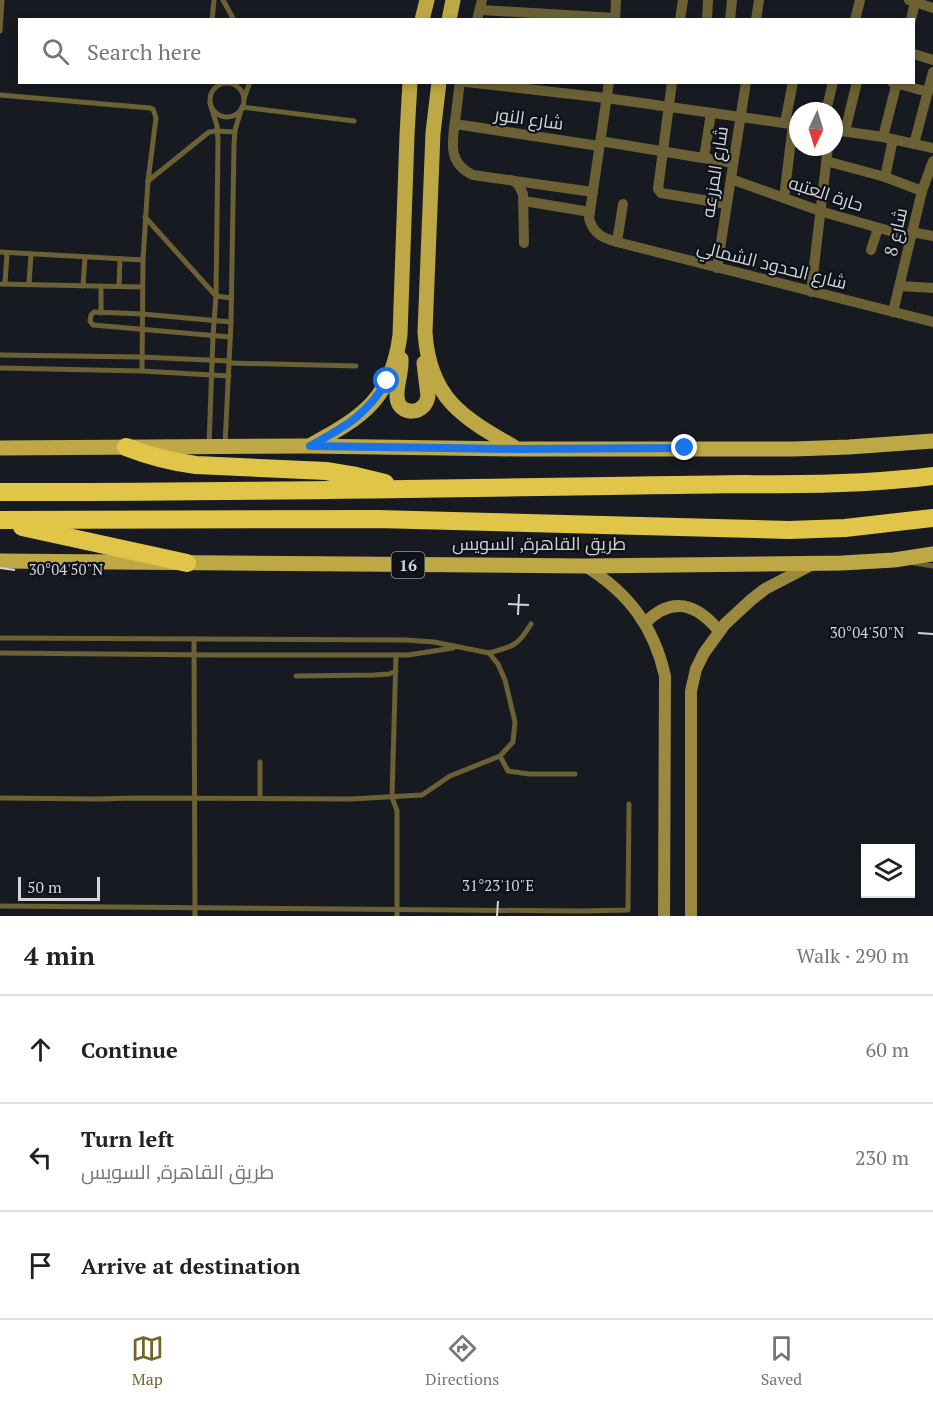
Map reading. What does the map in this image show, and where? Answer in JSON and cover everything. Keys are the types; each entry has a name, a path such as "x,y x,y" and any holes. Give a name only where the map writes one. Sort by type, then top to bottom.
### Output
{"highway":[{"path":"126,447 160,459 196,465 326,471 371,479 400,488"},
{"path":"0,492 162,493 400,488 797,485 849,484 933,476"},
{"name":"طريق القاهرة, السويس","path":"0,521 377,519 789,531 845,528 933,518"},
{"name":"16","path":"0,521 187,563"}],"main road":[{"path":"422,18 427,0"},
{"path":"449,18 453,0"},
{"path":"310,446 347,425 369,406 392,370 398,347 400,323 410,84"},
{"path":"439,84 433,133 426,345 432,370 451,403 470,421 517,449"},
{"path":"398,347 401,369 398,400 406,410 415,411 423,408 428,401 424,364 426,345"},
{"path":"0,448 310,446 794,449 933,441"},
{"name":"طريق القاهرة, السويس","path":"0,561 585,566 842,563 894,560 933,554"}],"street":[{"path":"615,18 616,0"},
{"path":"680,18 683,0"},
{"path":"707,18 708,0"},
{"path":"730,18 732,0"},
{"path":"756,18 759,0"},
{"path":"856,18 860,0"},
{"path":"912,18 921,3"},
{"path":"480,10 600,18"},
{"path":"915,54 933,60"},
{"path":"914,144 933,72"},
{"path":"460,84 453,143 454,156 462,168 473,175 593,192"},
{"path":"484,84 606,98 789,124"},
{"path":"524,201 590,212 609,84"},
{"path":"672,84 658,184 659,192 727,204"},
{"name":"شارع المزرعه","path":"717,268 746,84"},
{"path":"793,84 793,102"},
{"path":"828,102 833,84"},
{"path":"843,122 856,84"},
{"path":"885,177 895,84"},
{"path":"899,84 928,92"},
{"path":"704,158 711,113"},
{"name":"شارع النور","path":"455,124 733,163"},
{"path":"843,131 933,148"},
{"path":"784,198 789,152"},
{"path":"811,292 827,156"},
{"path":"826,161 885,177 922,191"},
{"name":"شارع 8","path":"893,312 922,191 933,161"},
{"name":"حارة العتبه","path":"731,178 820,211 878,228 933,236"},
{"path":"511,180 518,184 524,201 524,243"},
{"path":"617,242 623,204"},
{"name":"شارع الحدود الشمالي","path":"590,212 591,225 598,235 604,238 933,322"},
{"path":"872,250 878,228"},
{"path":"900,286 933,288"},
{"path":"691,916 691,691 696,669 719,631 737,611 765,589 815,563"},
{"path":"585,566 613,585 645,623 657,649 665,676 664,916"},
{"path":"645,623 661,610 681,606 701,613 719,631"}],"lane":[{"path":"0,31 2,0"},
{"path":"212,18 214,0"},
{"path":"223,0 233,18"},
{"path":"211,84 213,90"},
{"path":"209,447 216,296 218,140 210,96 221,84"},
{"path":"230,84 239,88 244,98"},
{"path":"225,447 231,322 235,132 249,84"},
{"path":"0,95 153,110 156,118 148,181 143,260 142,371"},
{"path":"210,103 218,114 225,116 232,116 242,107"},
{"path":"242,107 354,122"},
{"path":"148,181 207,133 235,132"},
{"path":"145,217 216,296 231,298"},
{"path":"142,287 2,284 3,252 143,260"},
{"path":"29,284 31,254"},
{"path":"83,285 85,257"},
{"path":"119,286 120,259"},
{"path":"101,286 101,313"},
{"path":"230,337 93,325 91,315 94,312 142,314 231,322"},
{"path":"0,355 212,359 229,362 356,366"},
{"path":"78,356 78,369"},
{"path":"0,368 142,371 229,376"},
{"path":"894,560 933,566"},
{"path":"0,638 406,640 434,642 489,653 513,646 522,639 531,624"},
{"path":"194,639 195,916"},
{"path":"0,653 408,655 457,647"},
{"path":"0,798 351,799 422,795 450,776 500,756 513,742 515,722 505,680 498,664 489,653"},
{"path":"396,655 392,796 397,811 397,916"},
{"path":"296,676 374,675 396,671"},
{"path":"500,756 508,771 529,774 575,774"},
{"path":"260,762 260,798"},
{"path":"0,906 617,913 628,910 629,804"}],"route":[{"path":"387,381 374,401 356,418 310,446 517,449 685,448"}]}
